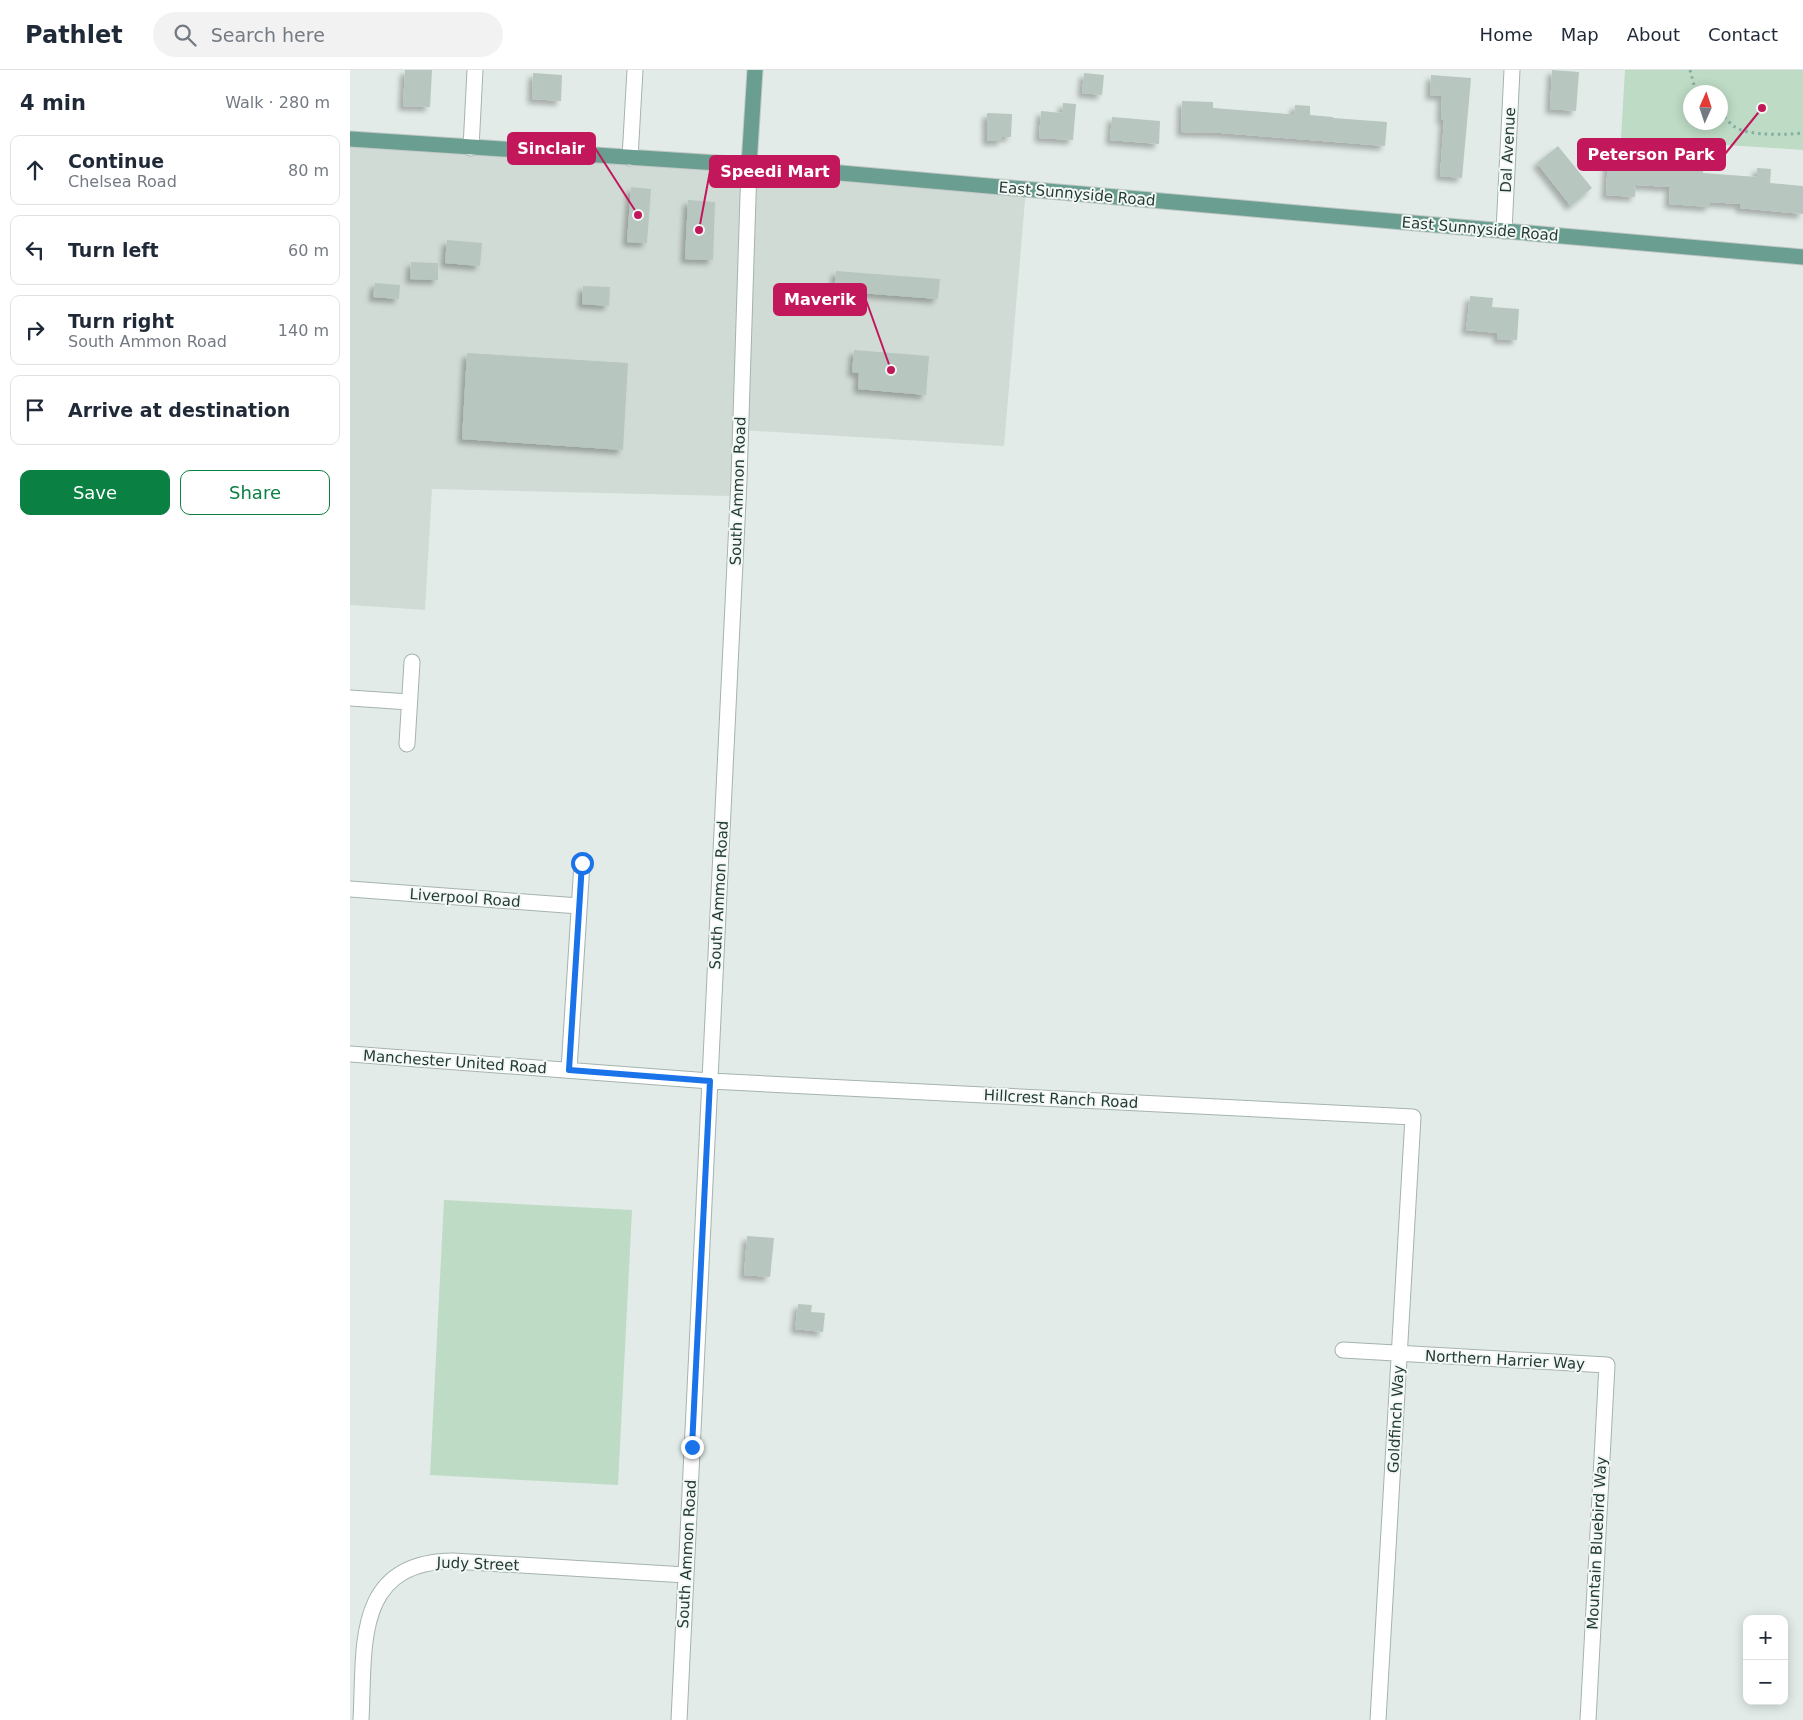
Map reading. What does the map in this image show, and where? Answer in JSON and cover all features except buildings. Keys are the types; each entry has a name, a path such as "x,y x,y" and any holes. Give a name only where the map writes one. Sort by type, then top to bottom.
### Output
{"main road":[{"name":"South Ammon Road","path":"749,165 755,70"},
{"name":"East Sunnyside Road","path":"350,139 749,165 1803,257"}],"street":[{"path":"471,148 475,70"},
{"path":"630,158 635,70"},
{"name":"Dal Avenue","path":"1504,231 1512,70"},
{"name":"South Ammon Road","path":"679,1720 739,480 749,165"},
{"path":"407,744 412,662"},
{"path":"350,698 409,702"},
{"path":"569,1070 582,863"},
{"name":"Liverpool Road","path":"350,890 579,906"},
{"name":"Manchester United Road","path":"350,1054 710,1081"},
{"name":"Hillcrest Ranch Road","path":"710,1081 1413,1117"},
{"name":"Goldfinch Way","path":"1378,1720 1413,1117"},
{"name":"Northern Harrier Way","path":"1344,1350 1607,1365"},
{"name":"Mountain Bluebird Way","path":"1588,1720 1607,1365"},
{"name":"Judy Street","path":"361,1720 365,1639 373,1606 380,1592 389,1582 418,1565 435,1561 453,1561 686,1575"}],"path":[{"path":"1690,70 1694,85"},
{"path":"1728,121 1735,128 1763,134 1803,133"}],"shaded area":[{"path":"350,139 1026,189 1004,446 741,430 739,480 729,496 432,489 425,610 350,605"}],"green space":[{"path":"1625,70 1803,70 1803,150 1621,138"},
{"path":"444,1200 632,1210 618,1485 430,1475"}],"place":[{"name":"Peterson Park","path":"1762,108"},
{"name":"Sinclair","path":"638,215"},
{"name":"Speedi Mart","path":"699,230"},
{"name":"Maverik","path":"891,370"}],"route":[{"path":"582,863 569,1070 710,1081 692,1447"}]}
